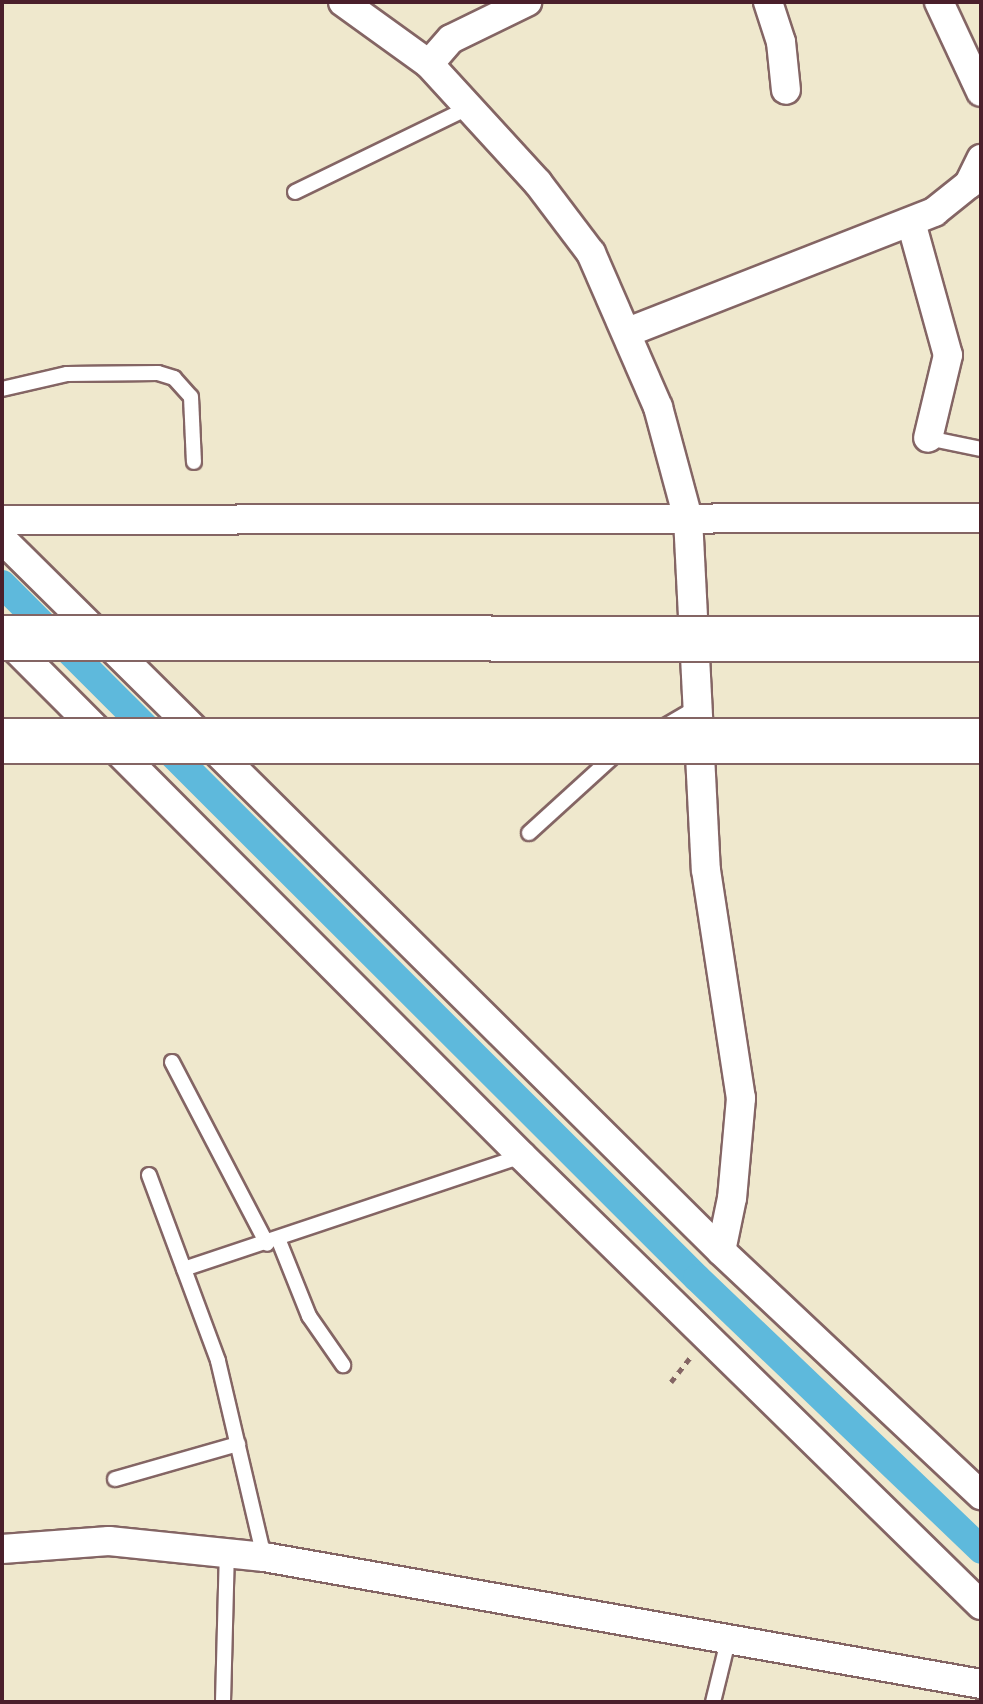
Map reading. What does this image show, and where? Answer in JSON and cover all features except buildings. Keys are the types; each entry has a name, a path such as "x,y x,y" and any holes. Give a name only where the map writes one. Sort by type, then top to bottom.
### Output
{"highway":[{"path":"2,637 981,639"},
{"path":"2,741 981,741"}],"street":[{"path":"343,2 429,64 538,183 591,253 628,332 658,407 688,518 701,705 706,870 741,1098 732,1198 721,1251"},
{"path":"429,64 451,39 527,2"},
{"path":"768,2 781,42 786,90"},
{"path":"939,2 981,92"},
{"path":"628,332 911,222 954,198 969,184 981,159"},
{"path":"911,222 948,355 928,438"},
{"path":"2,520 981,518"},
{"path":"2,539 721,1251 981,1495"},
{"path":"2,637 522,1156 981,1605"},
{"path":"2,1549 109,1541 264,1557 981,1684"}],"lane":[{"path":"295,192 470,107"},
{"path":"2,389 67,374 116,371 174,378 191,397 194,462"},
{"path":"928,438 981,449"},
{"path":"529,833 605,760 701,705"},
{"path":"172,1062 273,1243 309,1316 343,1365"},
{"path":"184,1269 273,1243 522,1156"},
{"path":"149,1175 218,1361 264,1557"},
{"path":"115,1479 238,1444"},
{"path":"223,1702 220,1663 227,1552"},
{"path":"713,1702 728,1641"}],"waterway":[{"path":"2,584 697,1278 981,1549"}]}
